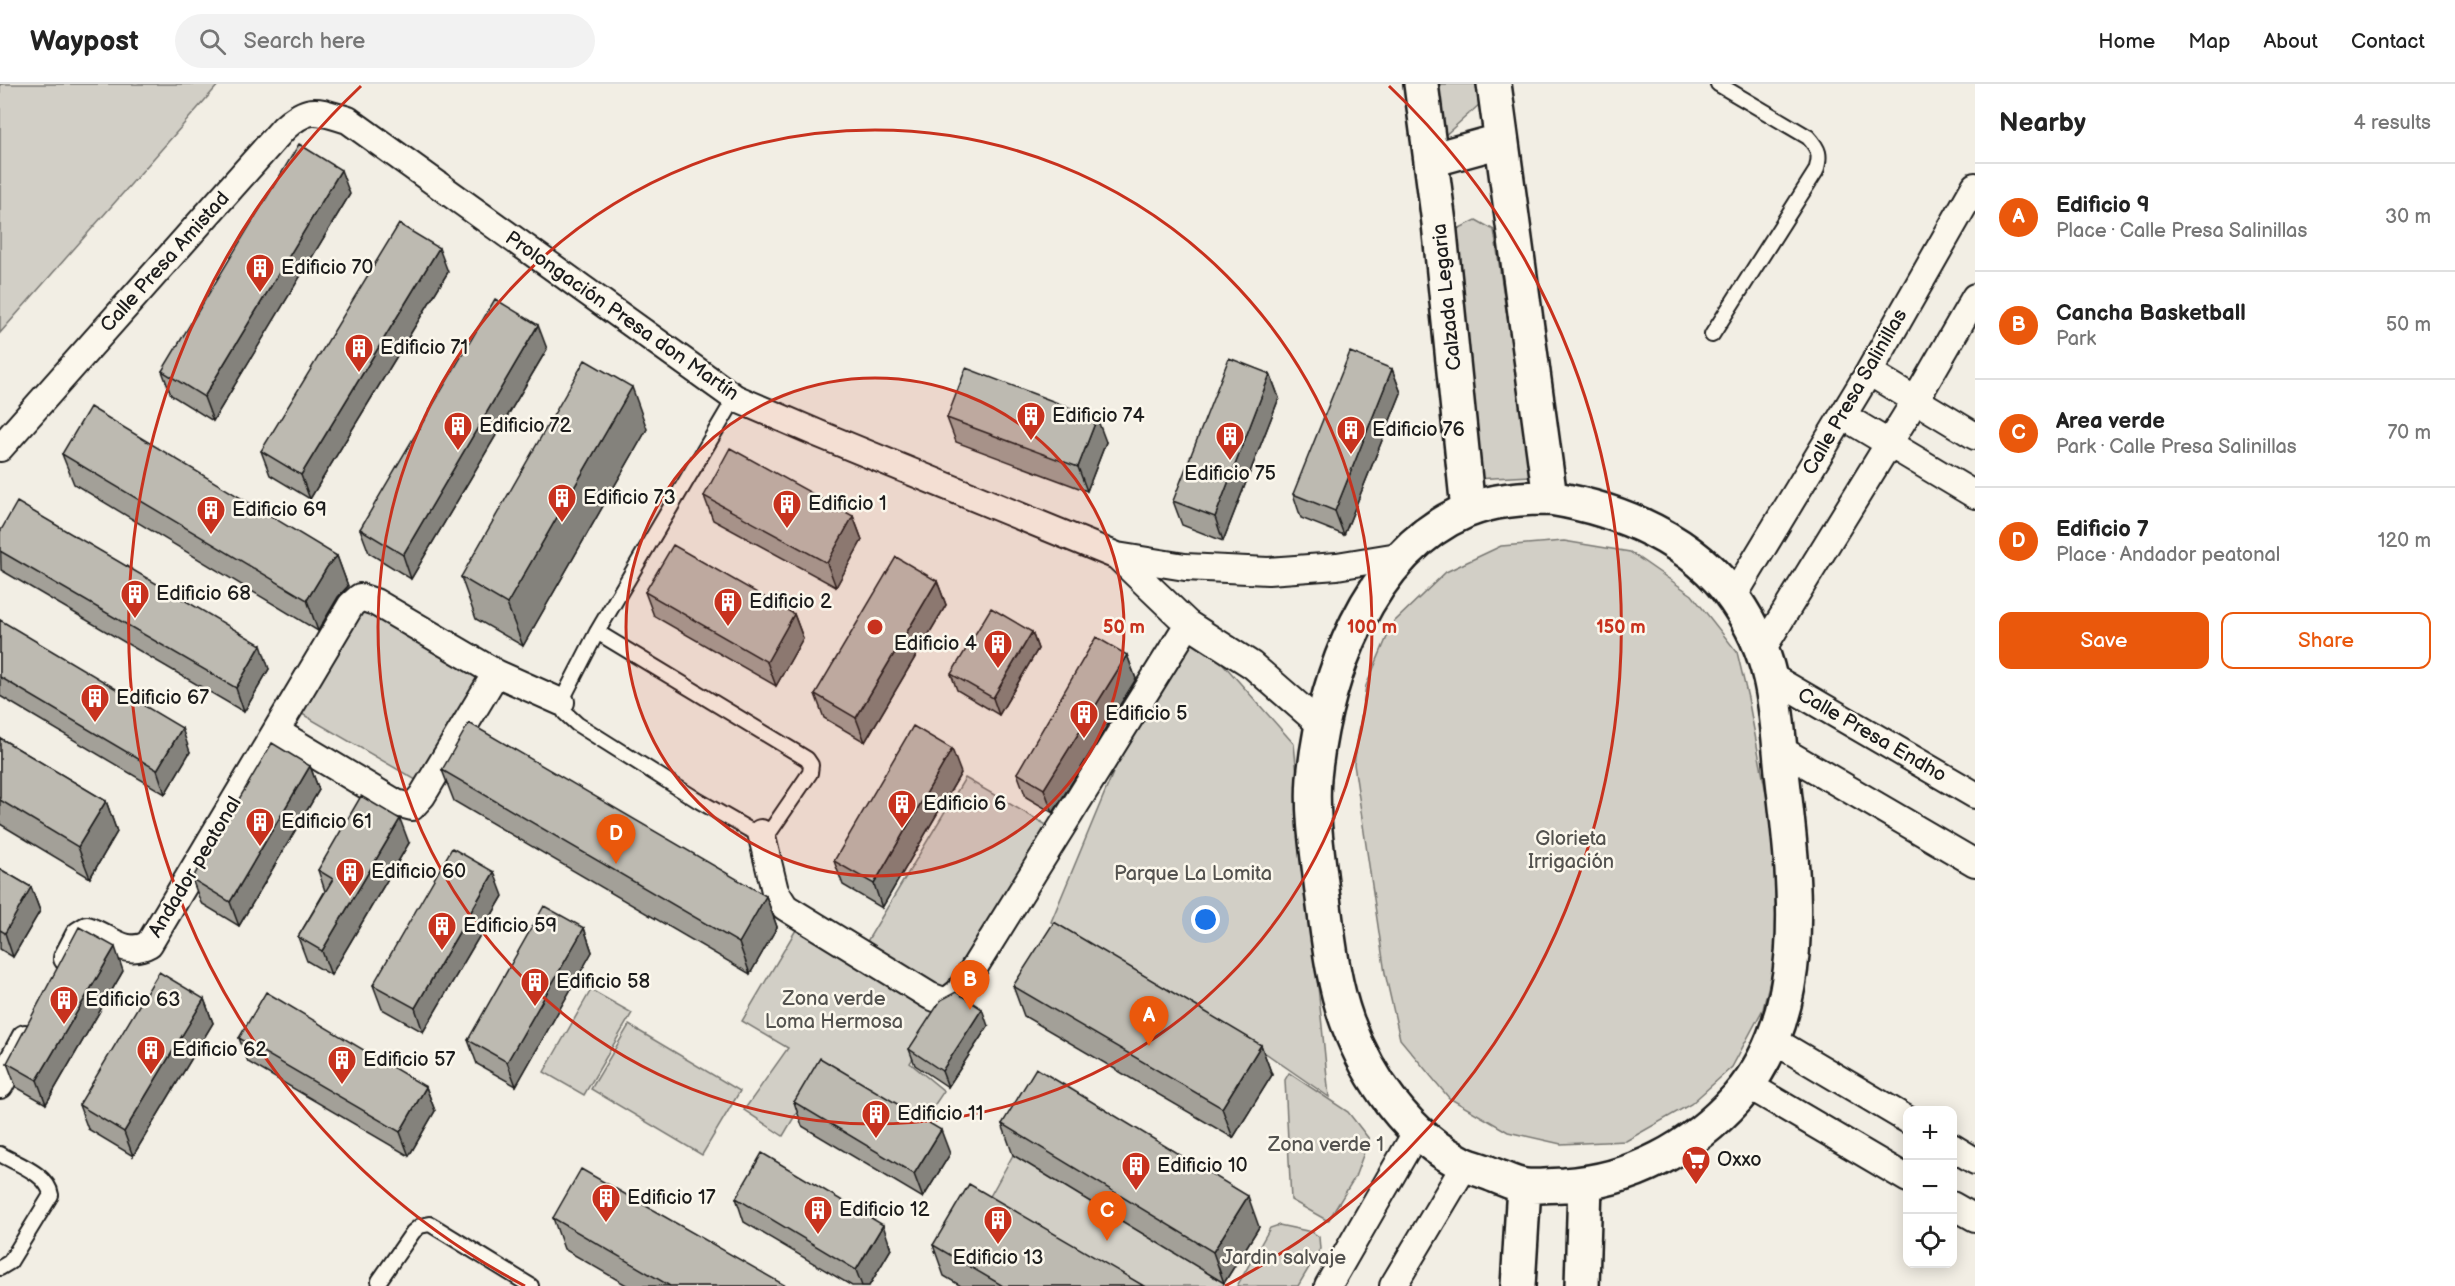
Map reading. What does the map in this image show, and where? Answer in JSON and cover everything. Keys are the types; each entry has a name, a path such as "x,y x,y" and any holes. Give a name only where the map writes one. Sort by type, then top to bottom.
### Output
{"main road":[{"name":"Calzada Legaria","path":"1421,84 1468,510"},
{"path":"1494,84 1550,498"},
{"path":"1431,160 1500,141"},
{"path":"1550,498 1582,503 1615,513 1649,530 1693,557 1711,572 1733,597 1750,625 1765,664 1780,749 1793,886 1794,927 1789,974 1773,1040 1748,1085 1707,1128 1686,1144 1650,1164 1622,1175 1585,1183 1524,1186 1465,1165 1435,1146 1417,1131 1396,1108 1371,1070 1346,1020 1337,985 1317,842 1314,782 1327,700 1347,640 1361,614 1404,555 1450,519 1468,510 1504,500 1550,498"},
{"path":"1583,1285 1585,1183"},
{"path":"1518,1286 1524,1186"}],"street":[{"name":"Calle Presa Amistad","path":"0,448 284,128 300,114 319,112 348,120"},
{"name":"Prolongación Presa don Martín","path":"348,120 735,398 1117,556 1185,567 1268,571 1337,566 1404,555"},
{"name":"Calle Presa Salinillas","path":"1733,597 1869,372 1975,186"},
{"path":"1765,664 1888,444 1975,297"},
{"path":"1869,372 1975,436"},
{"path":"1843,416 1975,495"},
{"name":"Prolongación Presa don Martín","path":"1117,556 1188,624 1251,665 1322,726"},
{"name":"Andador peatonal","path":"58,975 79,935 87,930 128,950 138,950 149,944 351,605 360,597 375,602 496,673 561,702"},
{"path":"761,833 775,891 785,907 930,996 946,1002 959,992 1188,624"},
{"name":"Calle Presa Endho","path":"1765,664 1975,795"},
{"path":"277,732 396,803 412,807 422,796 496,673"},
{"path":"1780,749 1975,863"},
{"path":"0,1085 37,1016"},
{"path":"1773,1040 1903,1117"},
{"path":"1748,1085 1903,1176"},
{"path":"1328,1286 1417,1131"},
{"path":"1957,1150 1975,1161"},
{"path":"1393,1286 1465,1165"},
{"path":"1957,1207 1975,1218"}],"lane":[{"path":"1712,335 1816,171 1820,159 1819,148 1808,137 1718,84"},
{"path":"597,632 807,759 811,765 810,773 771,830 761,833 748,829 699,801 577,724 565,713 561,702 597,632 735,398"},
{"path":"0,1154 43,1179 50,1187 51,1195 10,1262 0,1268"},
{"path":"379,1281 413,1232 420,1226 430,1224 531,1286"}],"green space":[{"path":"0,84 219,84 0,333"},
{"path":"1427,84 1477,84 1480,104 1433,146"},
{"path":"1476,220 1494,230 1531,476 1474,479 1445,235"},
{"name":"Glorieta Irrigación","path":"1564,541 1630,552 1692,595 1737,652 1773,830 1777,952 1763,1009 1732,1067 1691,1104 1626,1141 1561,1144 1508,1132 1449,1098 1400,1039 1385,973 1354,764 1366,686 1393,623 1446,572 1501,546"},
{"path":"362,610 481,679 421,783 302,714"},
{"name":"Parque La Lomita","path":"1179,614 1294,744 1329,1097 1206,1012 1051,922"},
{"path":"965,778 1050,827 946,995 863,948"},
{"name":"Zona verde Loma Hermosa","path":"800,923 944,1008 910,1063 944,1091 917,1131 823,1068 783,1136 744,1110 788,1048 742,1021"},
{"path":"591,990 632,1013 584,1095 544,1072"},
{"path":"629,1025 740,1091 702,1155 591,1089"},
{"name":"Zona verde 1","path":"1289,1073 1348,1112 1369,1139 1355,1177 1328,1221 1291,1200 1285,1080"},
{"path":"1013,1155 1224,1283 1223,1286 1134,1286 988,1200"},
{"name":"Jardin salvaje","path":"1279,1225 1312,1232 1319,1237 1320,1249 1298,1286 1237,1286 1270,1228"}],"building":[{"path":"299,144 341,170 204,397 162,371"},
{"path":"399,224 439,248 301,475 261,451"},
{"path":"495,299 538,325 403,555 360,529"},
{"path":"1350,352 1392,369 1335,511 1293,494"},
{"path":"1229,358 1270,374 1215,517 1173,501"},
{"path":"585,360 632,387 507,604 461,577"},
{"path":"966,368 1097,418 1078,467 947,418"},
{"path":"90,407 337,556 327,567 307,600 62,454"},
{"path":"730,448 853,516 827,563 704,496"},
{"name":"Edificio 68","path":"17,502 261,645 236,688 0,551 0,532"},
{"name":"Edificio 2","path":"673,545 794,614 767,662 645,592"},
{"path":"896,557 937,581 856,718 815,694"},
{"name":"Edificio 4","path":"991,608 1032,632 993,698 951,674"},
{"name":"Edificio 67","path":"0,620 182,728 157,770 0,677"},
{"path":"1096,637 1127,655 1044,789 1017,773"},
{"path":"469,723 766,896 739,943 442,770"},
{"path":"913,726 952,749 874,884 834,861"},
{"path":"0,738 106,801 78,847 0,800"},
{"path":"272,743 310,766 230,902 192,879"},
{"path":"361,796 400,819 322,951 298,937 333,879 318,870"},
{"path":"452,848 494,872 415,1008 373,985"},
{"path":"0,869 31,887 5,933 0,930"},
{"path":"544,906 584,928 507,1062 468,1040"},
{"path":"1054,922 1261,1045 1222,1108 1013,986"},
{"path":"79,927 115,947 37,1080 7,1063"},
{"path":"159,972 204,999 124,1132 79,1105"},
{"name":"Edificio 57","path":"266,992 426,1087 400,1132 239,1038"},
{"path":"956,992 982,1009 942,1071 909,1049 941,1000"},
{"path":"820,1058 941,1130 914,1174 794,1102"},
{"name":"Edificio 10","path":"1036,1068 1248,1196 1213,1252 1002,1124"},
{"path":"762,1153 883,1225 856,1270 736,1198"},
{"path":"581,1169 786,1286 670,1286 553,1218"},
{"path":"969,1184 1144,1286 1003,1286 933,1245"}],"place":[{"name":"Edificio 70","path":"260,294"},
{"name":"Edificio 71","path":"359,374"},
{"name":"Edificio 74","path":"1031,442"},
{"name":"Edificio 72","path":"458,452"},
{"name":"Edificio 76","path":"1351,456"},
{"name":"Edificio 75","path":"1230,462"},
{"name":"Edificio 73","path":"562,524"},
{"name":"Edificio 1","path":"787,530"},
{"name":"Edificio 69","path":"211,536"},
{"name":"Edificio 68","path":"135,620"},
{"name":"Edificio 2","path":"728,628"},
{"name":"Edificio 4","path":"998,670"},
{"name":"Edificio 67","path":"95,724"},
{"name":"Edificio 5","path":"1084,740"},
{"name":"Edificio 6","path":"902,830"},
{"name":"Edificio 61","path":"260,848"},
{"name":"Edificio 7","path":"616,864"},
{"name":"Edificio 60","path":"350,898"},
{"name":"Edificio 59","path":"442,952"},
{"name":"Edificio 58","path":"535,1008"},
{"name":"Cancha Basketball","path":"970,1010"},
{"name":"Edificio 63","path":"64,1026"},
{"name":"Edificio 9","path":"1149,1046"},
{"name":"Edificio 62","path":"151,1076"},
{"name":"Edificio 57","path":"342,1086"},
{"name":"Edificio 11","path":"876,1140"},
{"name":"Oxxo","path":"1696,1186"},
{"name":"Edificio 10","path":"1136,1192"},
{"name":"Edificio 17","path":"606,1224"},
{"name":"Edificio 12","path":"818,1236"},
{"name":"Area verde","path":"1107,1241"},
{"name":"Edificio 13","path":"998,1246"}]}
